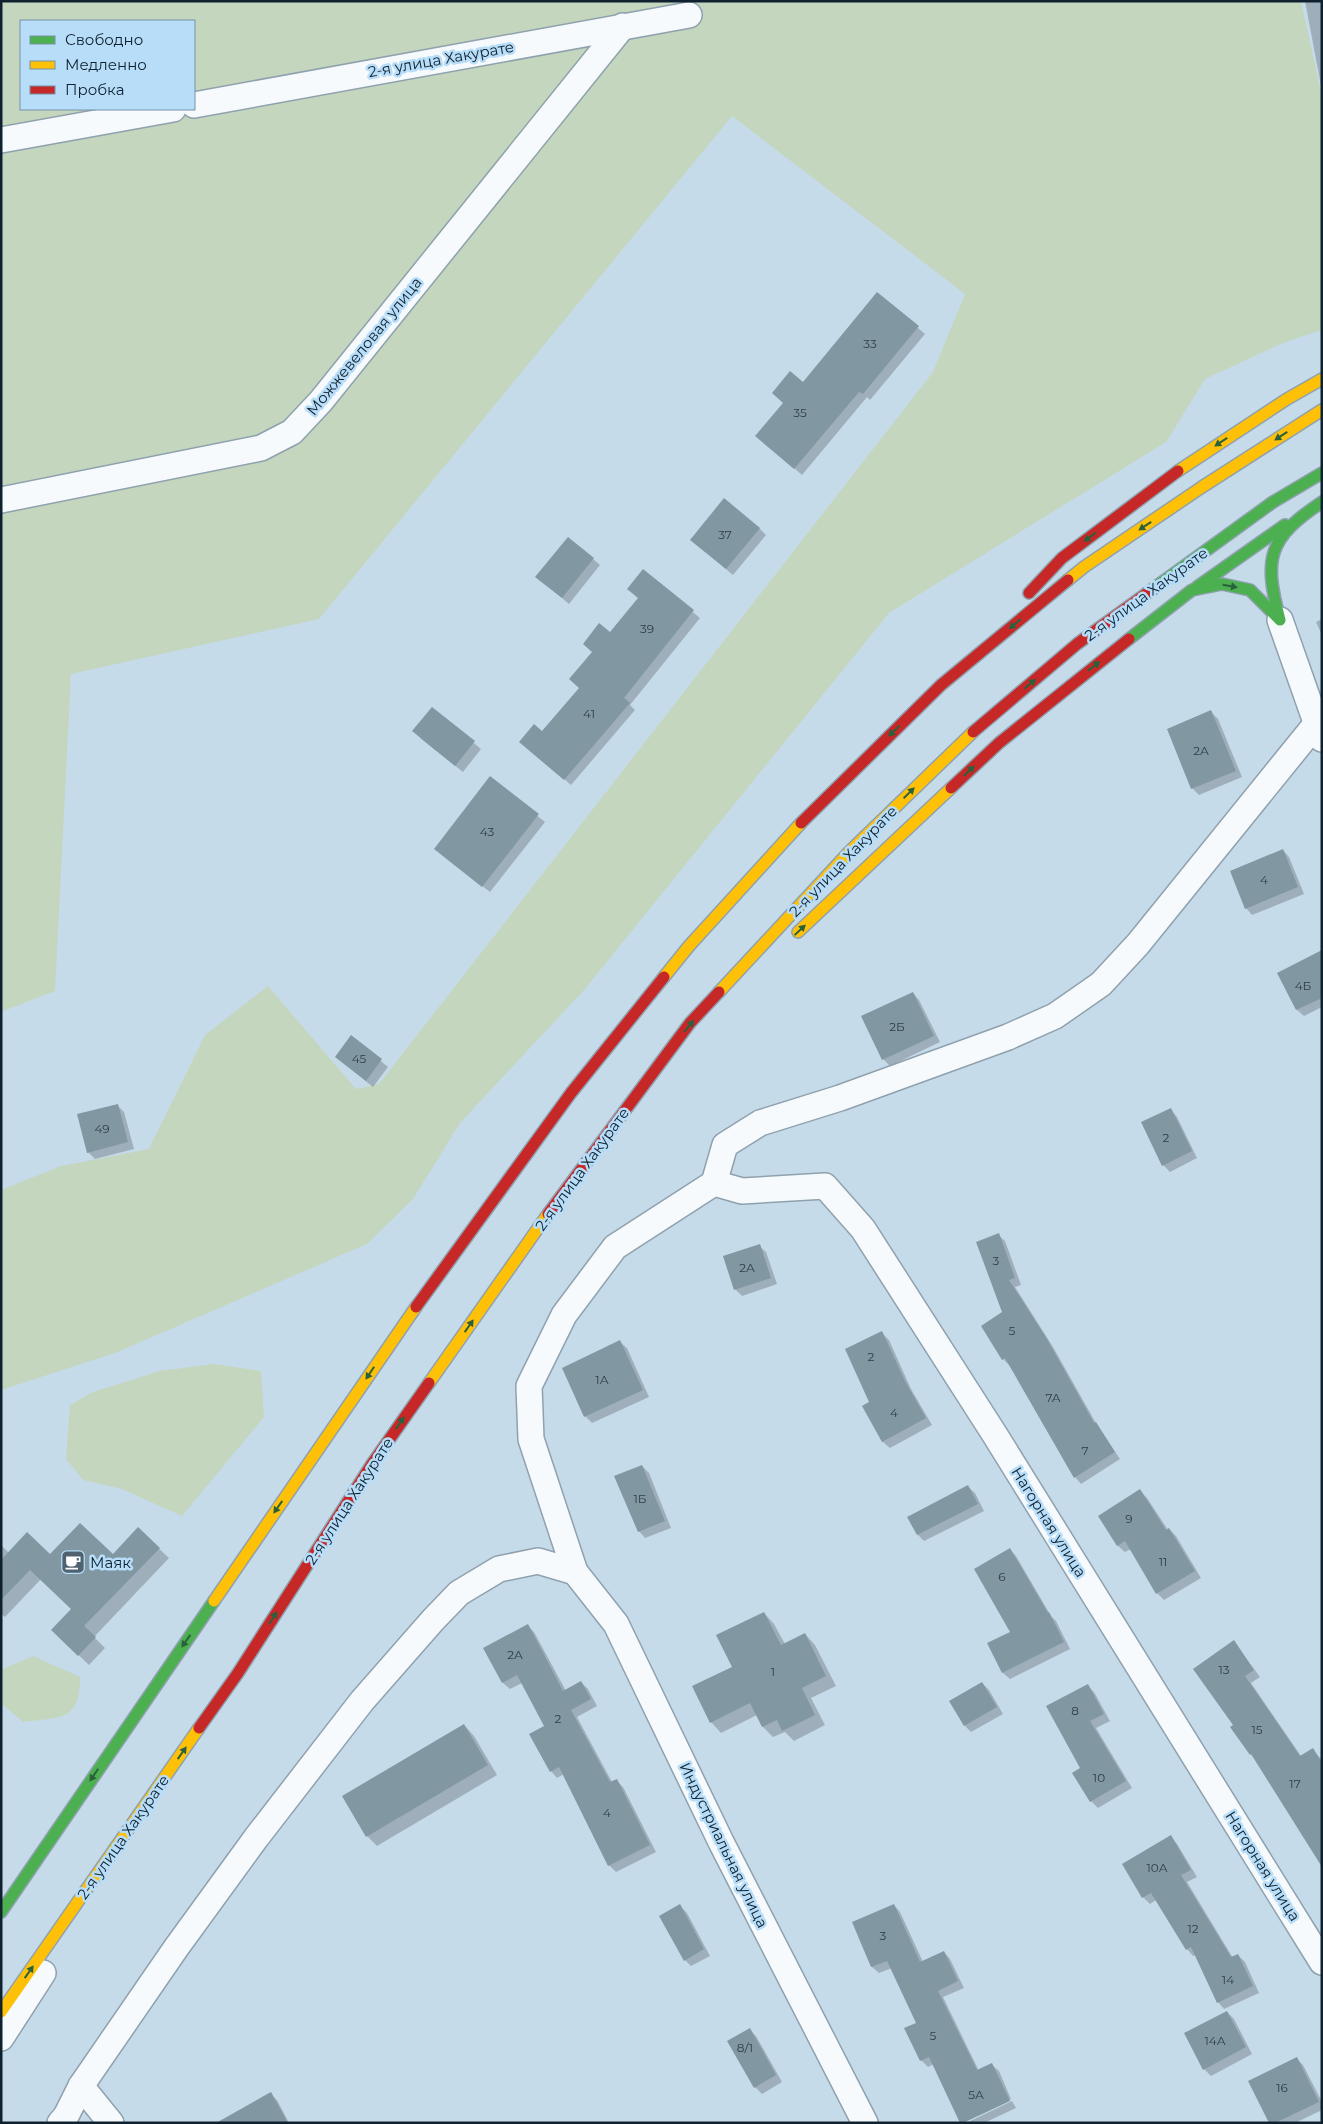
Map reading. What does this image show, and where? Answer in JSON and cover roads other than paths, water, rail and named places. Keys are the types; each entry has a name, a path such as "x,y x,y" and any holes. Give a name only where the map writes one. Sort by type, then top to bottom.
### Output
{"main road":[{"path":"1022,600 1062,558 1171,475 1287,399 1322,379"},
{"path":"942,685 1084,567 1202,487 1322,410"},
{"name":"2-я улица Хакурате","path":"1,2012 238,1673 372,1464 569,1184 697,1016 850,852 968,737 1077,644 1273,502 1322,473"},
{"path":"789,940 999,743 1192,590 1298,516 1322,502"},
{"path":"1280,620 1270,577 1272,552 1281,534 1298,516"},
{"path":"1192,590 1222,584 1250,590 1280,620"},
{"path":"1,1912 397,1333 571,1093 689,946 796,828 942,685 1008,614"},
{"path":"631,1102 693,1039"}],"street":[{"name":"2-я улица Хакурате","path":"195,105 623,26 689,16"},
{"name":"Можжевеловая улица","path":"1,500 261,448 292,432 321,401 623,26"},
{"path":"1,140 167,110"},
{"path":"714,1183 725,1145 760,1123 840,1098 1008,1037 1055,1016 1101,984 1138,944 1319,732 1280,620"},
{"name":"Индустриальная улица","path":"714,1183 615,1247 564,1315 529,1386 531,1439 575,1572 616,1624 721,1842 865,2123"},
{"name":"Нагорная улица","path":"714,1183 742,1191 825,1186 864,1230 1000,1444 1322,1962"},
{"path":"60,2121 81,2086 176,1948 256,1838 362,1701 433,1620 459,1593 499,1569 538,1561 575,1572"},
{"path":"1,2038 143,1819 145,1806"},
{"path":"81,2086 111,2123"}],"place":[{"name":"Маяк","path":"73,1562"}]}
